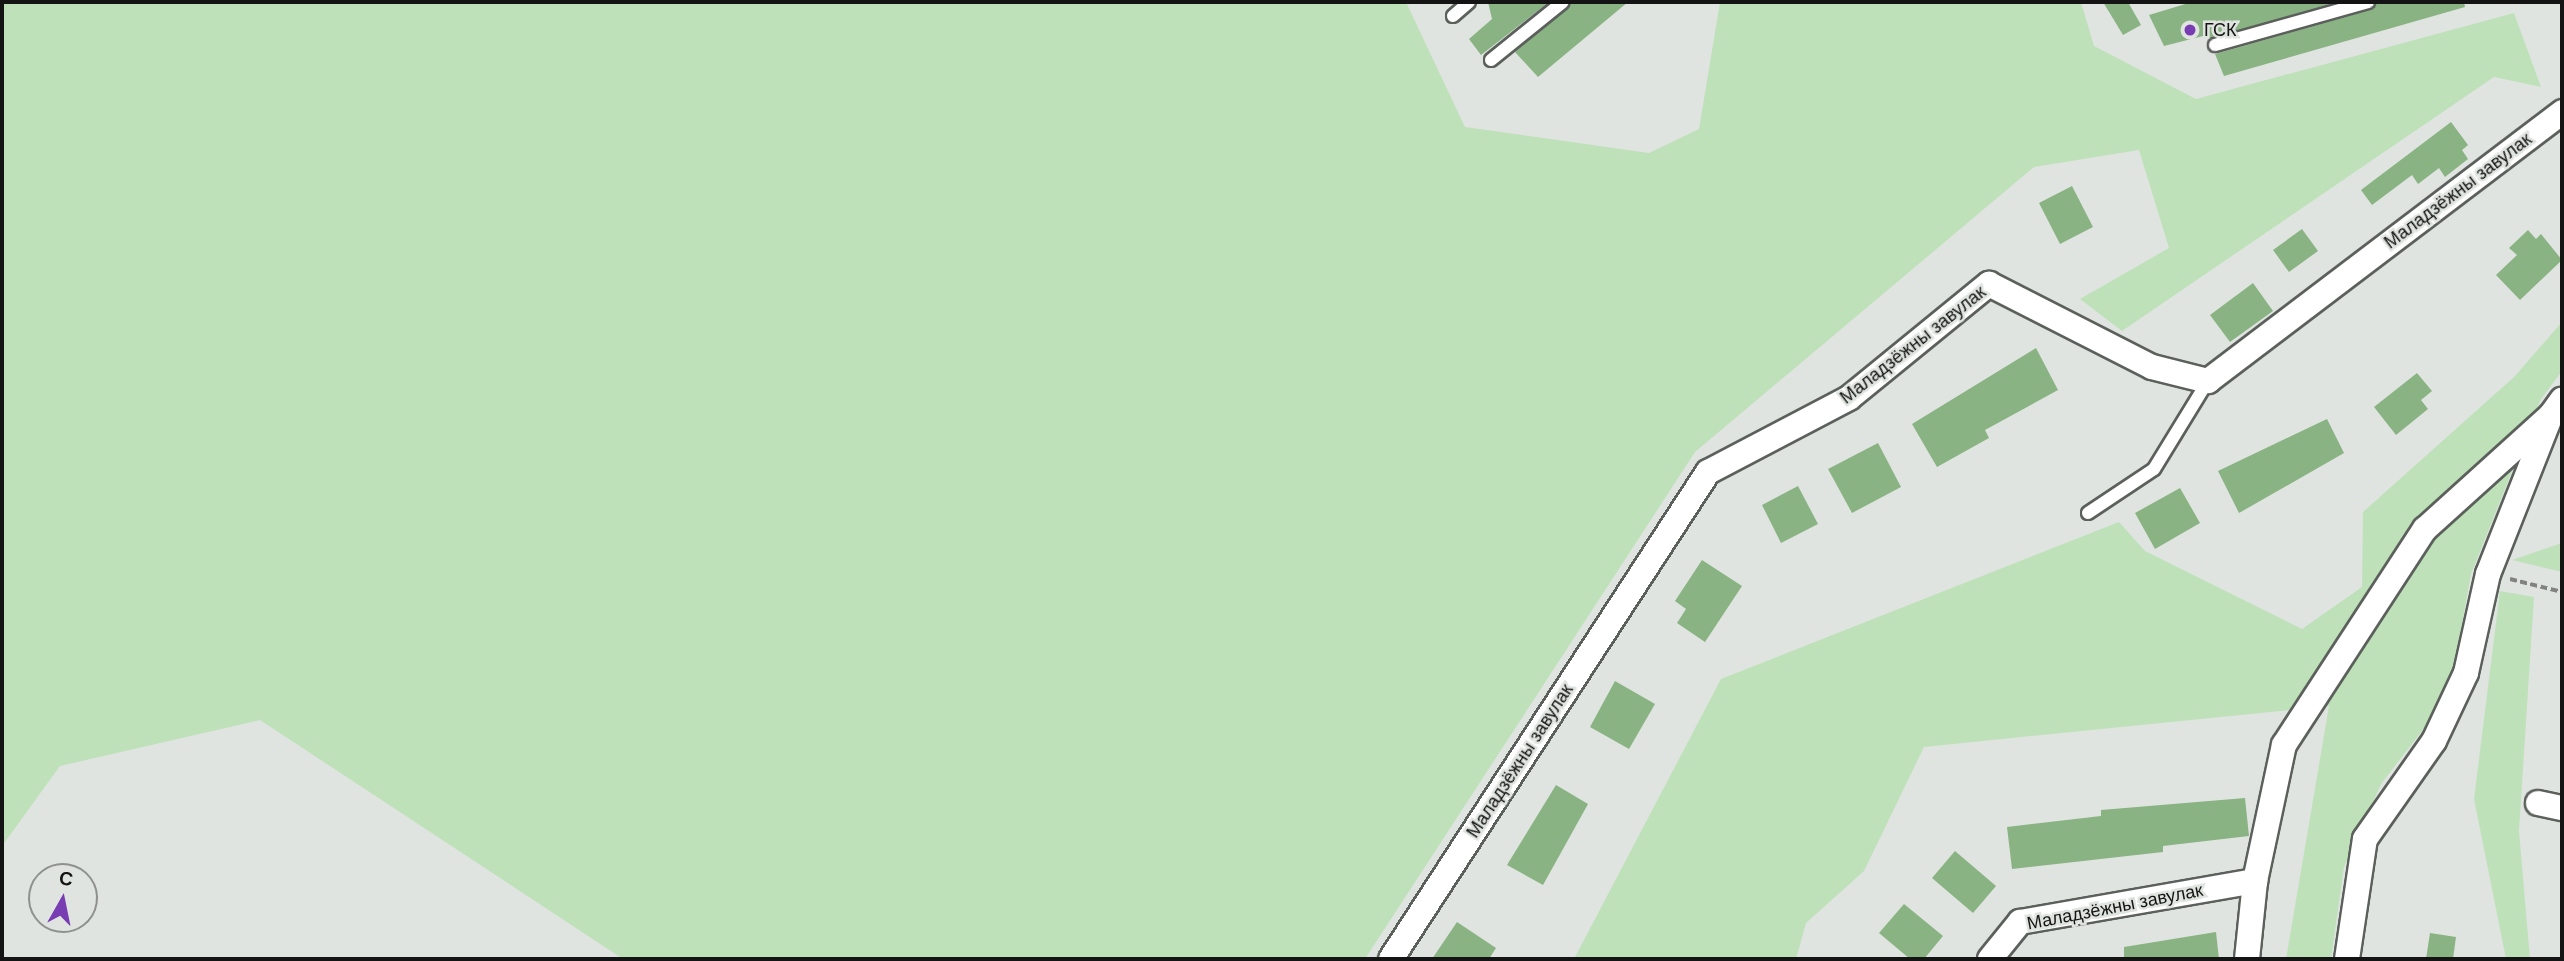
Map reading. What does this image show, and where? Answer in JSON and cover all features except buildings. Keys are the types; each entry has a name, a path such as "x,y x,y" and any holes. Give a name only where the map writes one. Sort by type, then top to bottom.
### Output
{"street":[{"name":"Маладзёжны завулак","path":"1391,959 1708,472 1849,398 1989,284 2152,367 2208,381 2562,112"},
{"path":"2347,959 2365,839 2434,741 2466,673 2488,574 2556,408"},
{"path":"2248,959 2255,881 2284,745 2425,530 2556,408"},
{"path":"2538,803 2562,808"},
{"name":"Маладзёжны завулак","path":"1990,959 2020,922 2255,881"}],"lane":[{"path":"1453,16 1469,2"},
{"path":"1491,60 1563,2"},
{"path":"2215,45 2368,2"},
{"path":"2088,513 2154,469 2208,381"}],"path":[{"path":"2488,574 2562,592"}],"green space":[{"path":"2,2 1406,2 1465,127 1649,153 1699,129 1720,2 2081,2 2094,46 2196,99 2514,13 2541,87 2494,77 2122,331 2080,299 2169,248 2139,150 2034,167 1695,452 1365,959 623,959 260,720 60,766 2,846"},
{"path":"2562,322 2562,371 2541,399 2471,574 2449,696 2381,784 2344,867 2331,959 2286,959 2329,706 1924,747 1864,871 1806,923 1796,959 1574,959 1721,679 2119,522 2145,551 2302,629 2362,587 2363,512 2514,377"},
{"path":"2562,543 2562,572 2512,560"},
{"path":"2500,591 2534,597 2519,831 2530,959 2506,959 2474,799"}],"place":[{"name":"ГСК","path":"2190,30"}]}
